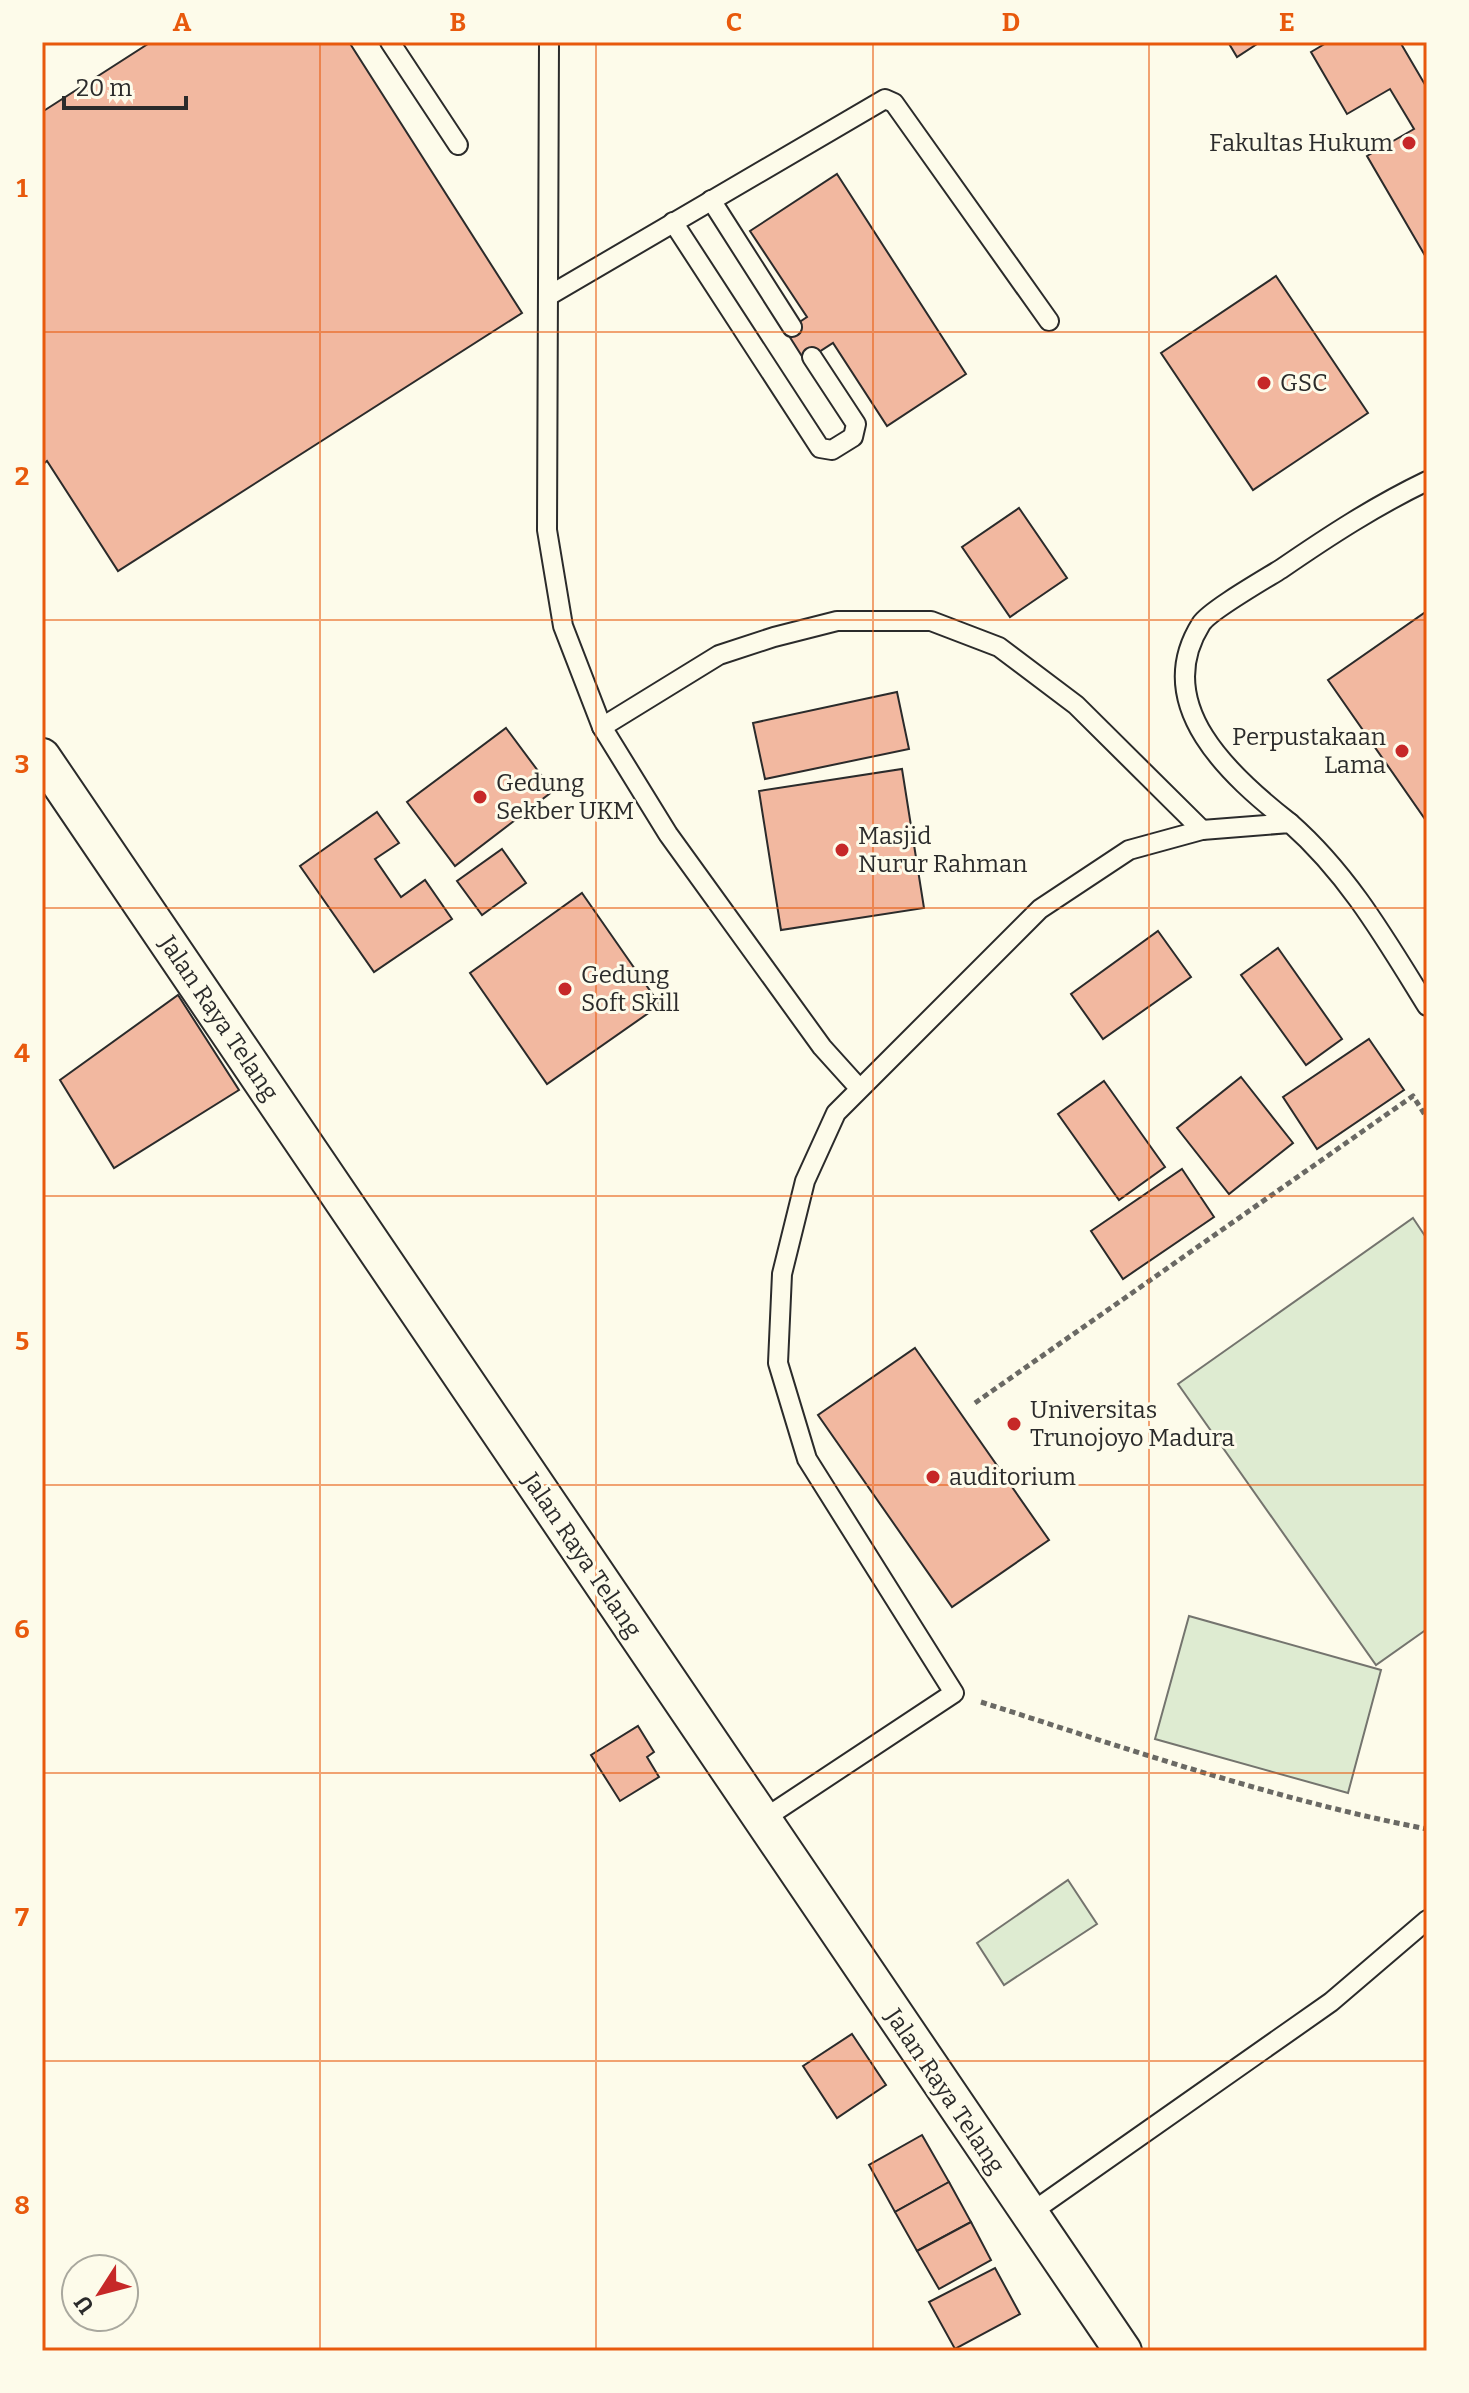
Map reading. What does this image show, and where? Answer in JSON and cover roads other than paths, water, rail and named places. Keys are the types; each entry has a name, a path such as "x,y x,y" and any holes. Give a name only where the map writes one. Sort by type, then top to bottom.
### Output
{"street":[{"name":"Jalan Raya Telang","path":"42,757 1123,2351"}],"lane":[{"path":"390,42 458,145"},
{"path":"549,42 547,530 563,626 602,727 668,834 822,1047 859,1088"},
{"path":"550,295 885,99 894,103 1049,321"},
{"path":"711,200 792,327"},
{"path":"673,222 820,448 832,450 853,437 856,424 812,357"},
{"path":"1427,481 1376,505 1202,621 1184,665 1193,721 1214,754 1247,790 1325,853 1355,891 1427,1006"},
{"path":"602,727 719,655 774,637 837,621 931,621 999,647 1076,705 1202,830"},
{"path":"762,1820 954,1693 807,1459 778,1363 782,1274 805,1181 836,1113 1040,909 1129,850 1202,830 1290,823"},
{"path":"1029,2214 1331,2002 1427,1920"}],"place":[{"name":"Fakultas Hukum","path":"1409,143"},
{"name":"GSC","path":"1264,383"},
{"name":"Perpustakaan Lama","path":"1402,751"},
{"name":"Gedung Sekber UKM","path":"480,797"},
{"name":"Masjid Nurur Rahman","path":"842,850"},
{"name":"Gedung Soft Skill","path":"565,989"},
{"name":"Universitas Trunojoyo Madura","path":"1014,1424"},
{"name":"auditorium","path":"933,1477"}]}
